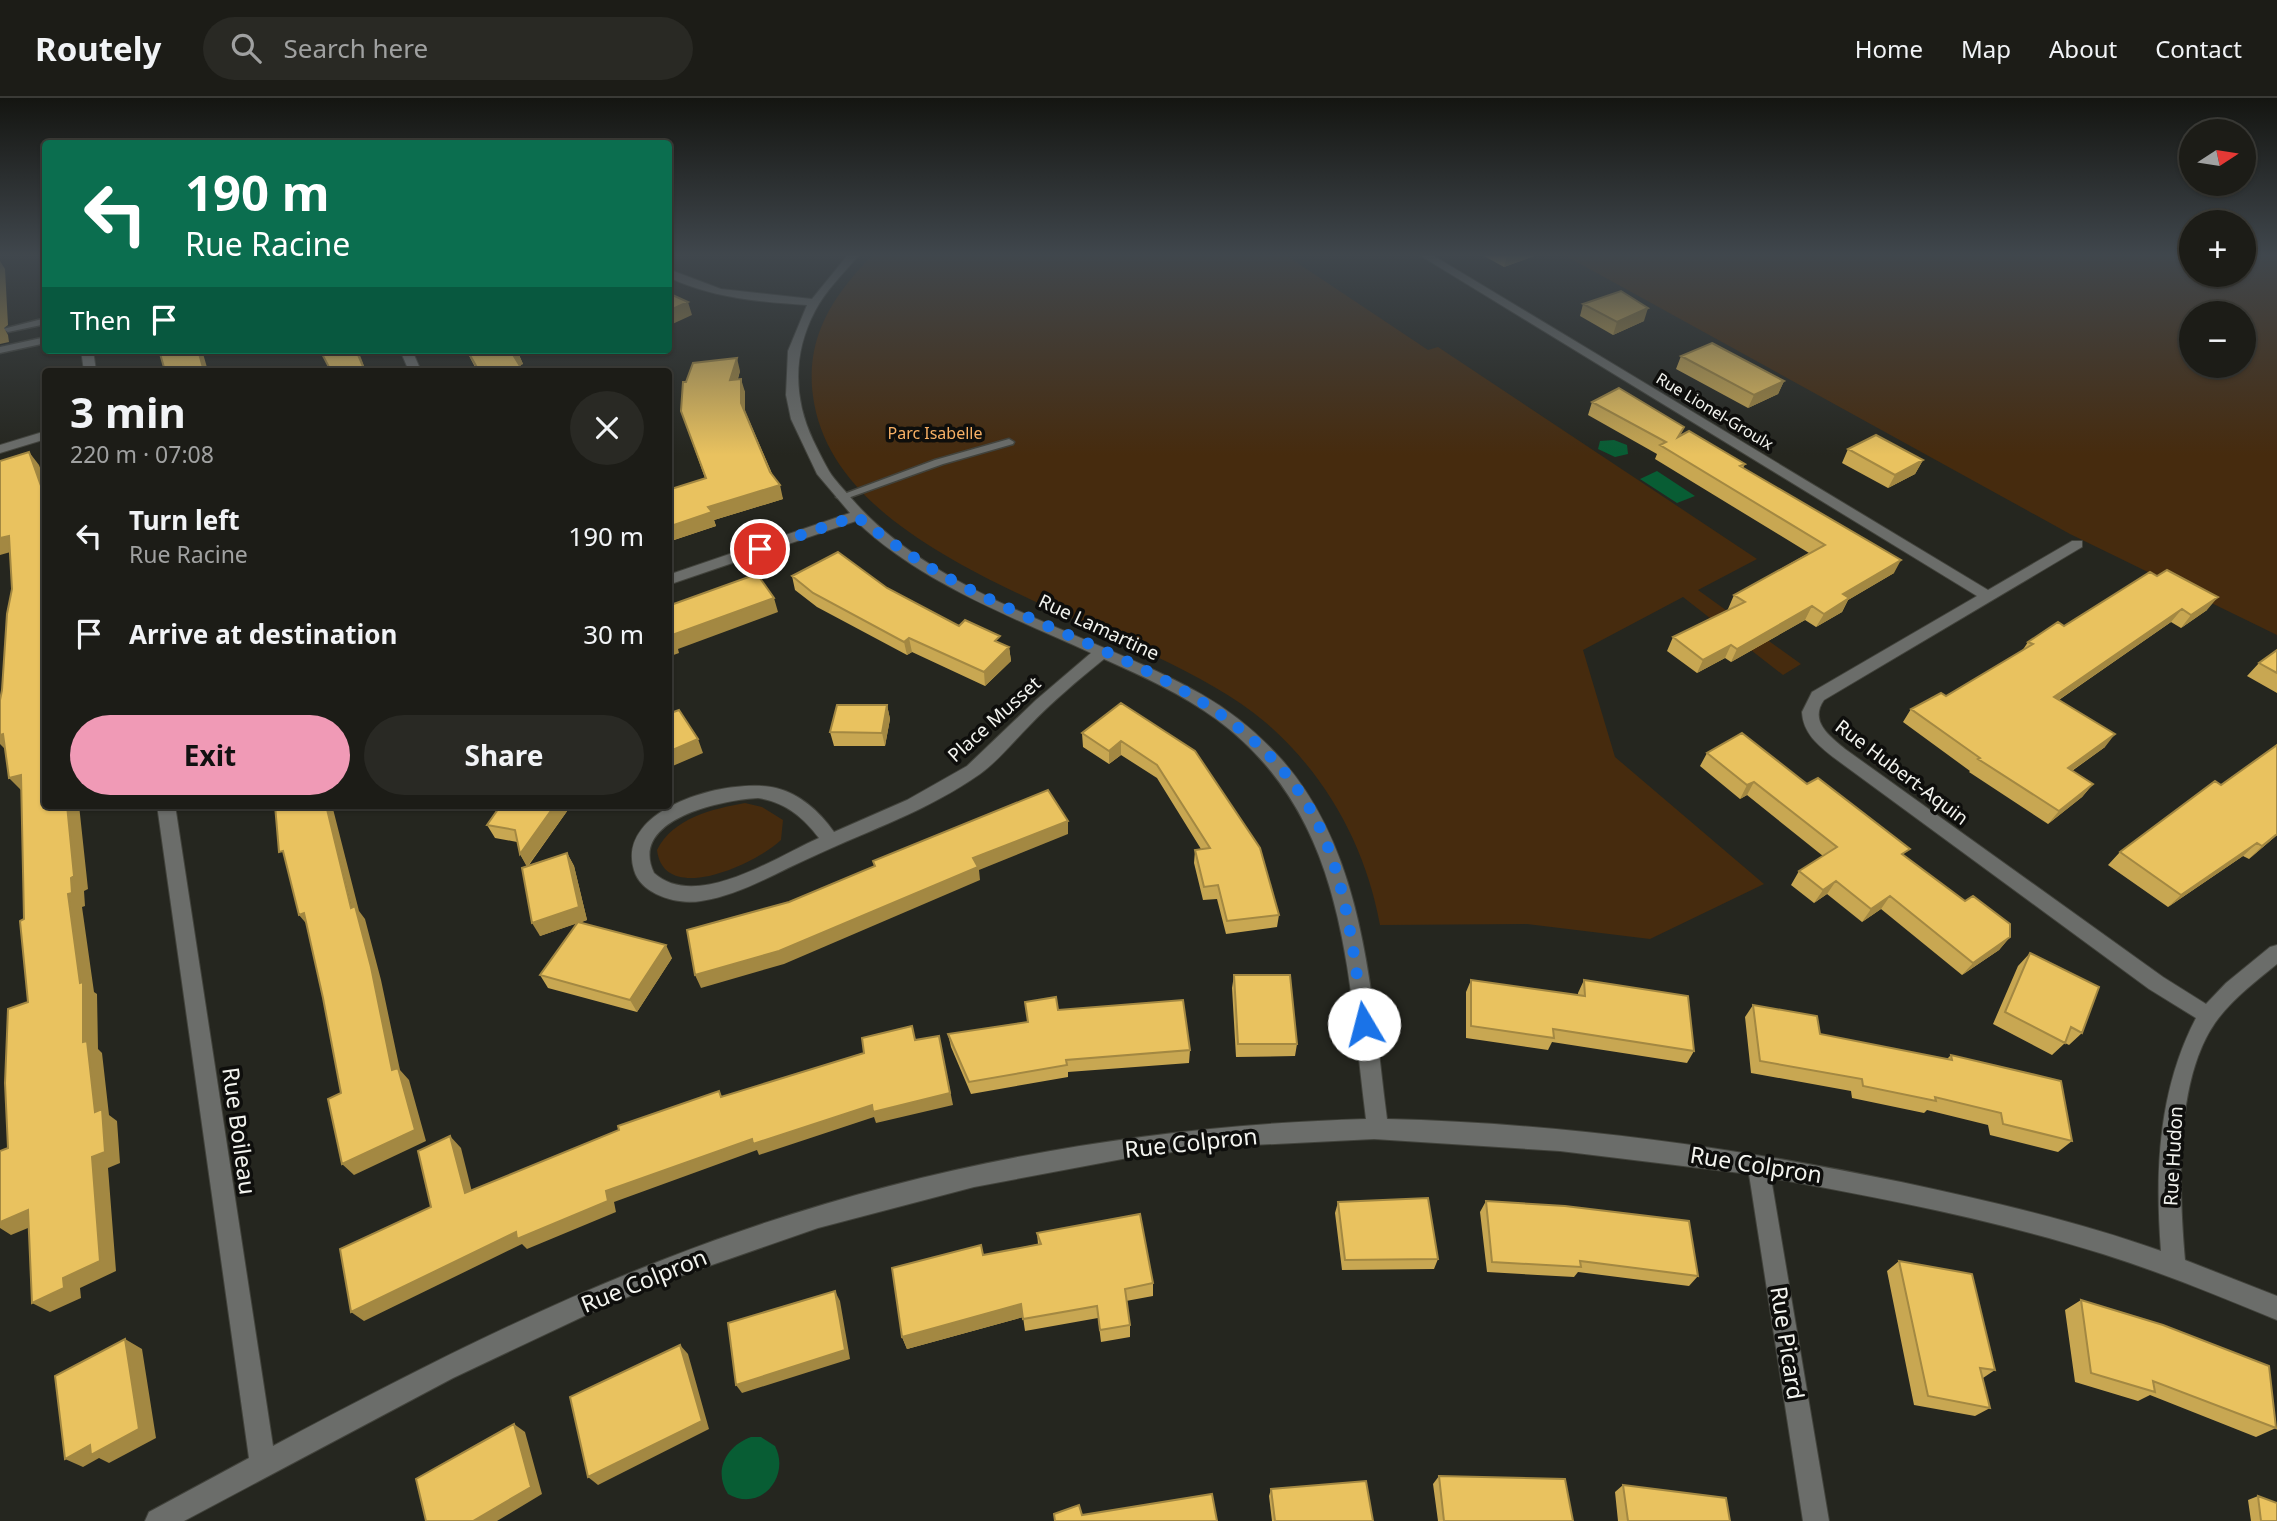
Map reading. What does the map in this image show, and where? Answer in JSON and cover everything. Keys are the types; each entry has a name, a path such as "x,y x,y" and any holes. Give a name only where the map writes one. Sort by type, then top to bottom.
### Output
{"street":[{"name":"Rue Lamartine","path":"805,322 794,351 791,394 794,411 808,449 856,516 935,571 1166,681 1224,716 1272,760 1311,813 1330,852 1345,902 1378,1129"},
{"name":"Rue Lionel-Groulx","path":"1536,322 1986,595"},
{"path":"0,449 42,436"},
{"path":"672,579 856,516"},
{"name":"Rue Hubert-Aquin","path":"2077,544 1818,696 1809,708 1812,727 1821,740 1969,849 2156,983 2208,1015"},
{"name":"Place Musset","path":"831,841 812,816 785,799 760,791 732,792 682,809 653,827 640,849 640,860 643,872 660,888 686,894 701,893 760,872 831,841 926,798 976,768 1024,720 1102,652"},
{"name":"Rue Boileau","path":"167,809 262,1465"},
{"name":"Rue Hudon","path":"2174,1269 2168,1190 2173,1111 2183,1070 2208,1015 2232,990 2277,953"},
{"name":"Rue Colpron","path":"158,1521 476,1355 580,1307 737,1243 942,1183 1188,1140 1378,1129 1576,1141 1809,1172 2013,1218 2129,1251 2277,1308"},
{"name":"Rue Picard","path":"1758,1165 1816,1521"}],"lane":[{"path":"8,329 39,322"},
{"path":"0,350 42,341"},
{"path":"841,497 939,462 1009,442"}],"green space":[{"name":"Parc Isabelle","path":"824,322 1387,322 1428,350 1438,347 1757,559 1698,590 1801,664 1783,675 1683,597 1583,650 1615,757 1764,884 1650,939 1527,924 1380,925 1365,868 1340,814 1307,765 1265,722 1213,686 1003,586 935,549 877,506 834,456 813,396 813,355"},
{"path":"1686,322 2179,322 2179,378 2256,378 2256,322 2277,322 2277,635 2070,534"},
{"path":"745,803 762,807 783,820 781,840 752,859 713,875 693,878 676,876 663,867 657,850 673,830 707,812"}],"shaded area":[{"path":"1614,440 1627,445 1628,454 1615,457 1598,449 1600,441"},
{"path":"1657,471 1695,496 1677,503 1640,479"},
{"path":"751,1437 761,1437 775,1446 779,1469 770,1489 751,1499 740,1499 728,1494 722,1468 724,1460 735,1446"}],"building":[{"path":"1712,343 1784,381 1754,395 1681,356"},
{"path":"160,354 199,354 203,368 164,368"},
{"path":"322,354 358,354 364,368 329,368"},
{"path":"469,354 513,354 521,368 477,368"},
{"path":"737,358 730,380 741,379 741,403 770,472 780,485 708,507 712,512 672,526 672,489 706,478 681,411 683,382 686,382 693,363"},
{"path":"1619,388 1684,427 1678,437 1689,431 1745,464 1740,466 1901,560 1843,594 1849,598 1824,614 1812,606 1737,649 1731,645 1703,660 1673,637 1745,602 1734,595 1825,545 1660,445 1666,442 1592,402"},
{"path":"1876,435 1923,460 1895,475 1848,449"},
{"path":"29,452 42,489 42,809 67,809 74,876 71,878 72,893 68,894 80,983 83,982 83,1042 87,1041 95,1112 102,1109 105,1152 92,1157 100,1261 63,1278 64,1288 32,1303 28,1210 0,1222 0,1151 8,1148 5,1083 8,1009 28,1002 20,921 24,919 21,775 9,778 3,734 0,735 7,614 12,589 9,536 0,538 0,461"},
{"path":"838,552 887,588 959,626 965,620 1000,636 995,641 1009,647 984,672 909,638 904,642 813,593 792,576"},
{"path":"2167,570 2218,597 2191,615 2182,609 2054,697 2115,734 2068,768 2093,784 2059,811 1978,759 1980,758 1911,709 1941,693 1946,696 2033,644 2028,642 2058,622 2064,626 2150,572 2157,576"},
{"path":"757,574 774,598 672,635 672,605"},
{"path":"2277,650 2277,673 2259,663"},
{"path":"1121,703 1195,751 1260,848 1279,915 1227,921 1218,885 1204,887 1195,850 1210,848 1157,765 1121,741 1109,751 1082,733"},
{"path":"837,705 887,705 882,733 830,732"},
{"path":"679,710 698,739 672,750 672,713"},
{"path":"1742,733 1807,784 1818,778 1910,849 1902,854 1965,901 1973,896 2010,924 2010,937 1973,963 1890,896 1871,909 1836,881 1823,890 1799,871 1837,847 1754,782 1747,785 1707,753"},
{"path":"2277,745 2277,834 2262,846 2257,843 2181,895 2120,852 2215,781 2221,785"},
{"path":"1048,790 1068,821 973,858 978,867 779,951 695,975 687,930 789,902 875,866 873,861"},
{"path":"275,809 327,809 351,908 355,906 371,967 392,1070 398,1068 415,1130 342,1164 328,1099 341,1093 323,998 304,913 299,915 283,851 279,852"},
{"path":"498,809 552,809 520,854 515,830 487,825"},
{"path":"567,853 579,907 532,923 522,868"},
{"path":"578,922 666,945 630,1000 540,975"},
{"path":"2030,953 2099,987 2082,1033 2071,1027 2065,1043 2005,1012"},
{"path":"1234,975 1290,975 1297,1044 1238,1044"},
{"path":"1471,980 1585,996 1584,980 1688,996 1694,1051 1553,1029 1554,1038 1471,1026"},
{"path":"1056,997 1058,1010 1183,1000 1190,1050 1066,1060 1067,1065 969,1082 948,1034 1028,1022 1025,1002"},
{"path":"1753,1005 1817,1016 1820,1034 1952,1060 1951,1055 2061,1081 2072,1141 2003,1124 2001,1113 1935,1097 1936,1101 1863,1086 1862,1079 1760,1061"},
{"path":"912,1026 915,1040 939,1036 950,1093 873,1112 872,1105 753,1144 752,1139 606,1191 608,1201 517,1239 516,1232 351,1312 340,1249 431,1207 418,1151 450,1136 465,1193 619,1130 618,1126 719,1091 721,1097 864,1053 862,1038"},
{"path":"1428,1198 1438,1259 1345,1260 1338,1202"},
{"path":"1486,1201 1565,1206 1689,1221 1698,1276 1580,1261 1581,1267 1492,1262"},
{"path":"1140,1214 1153,1283 1125,1289 1130,1325 1100,1330 1097,1306 1023,1319 1021,1304 902,1337 892,1268 981,1245 983,1255 1041,1244 1037,1233"},
{"path":"1899,1261 1972,1274 1995,1370 1980,1368 1990,1408 1928,1396"},
{"path":"835,1291 845,1350 736,1385 728,1323"},
{"path":"2081,1300 2163,1325 2269,1366 2276,1428 2153,1381 2155,1392 2091,1373"},
{"path":"125,1339 139,1429 91,1455 90,1445 65,1459 55,1376"},
{"path":"680,1345 702,1421 588,1477 570,1397"},
{"path":"514,1424 531,1487 473,1521 426,1521 416,1479"},
{"path":"1439,1476 1565,1479 1573,1521 1444,1521"},
{"path":"1366,1481 1373,1521 1275,1521 1271,1489"},
{"path":"1623,1485 1726,1498 1730,1521 1628,1521"},
{"path":"1212,1494 1217,1521 1055,1521 1054,1514 1079,1505 1082,1515"},
{"path":"2258,1496 2277,1503 2277,1521 2261,1521"}],"route":[{"path":"760,549 856,516 903,551 951,580 1166,681 1224,716 1284,774 1323,834 1345,902 1364,1024"}]}
